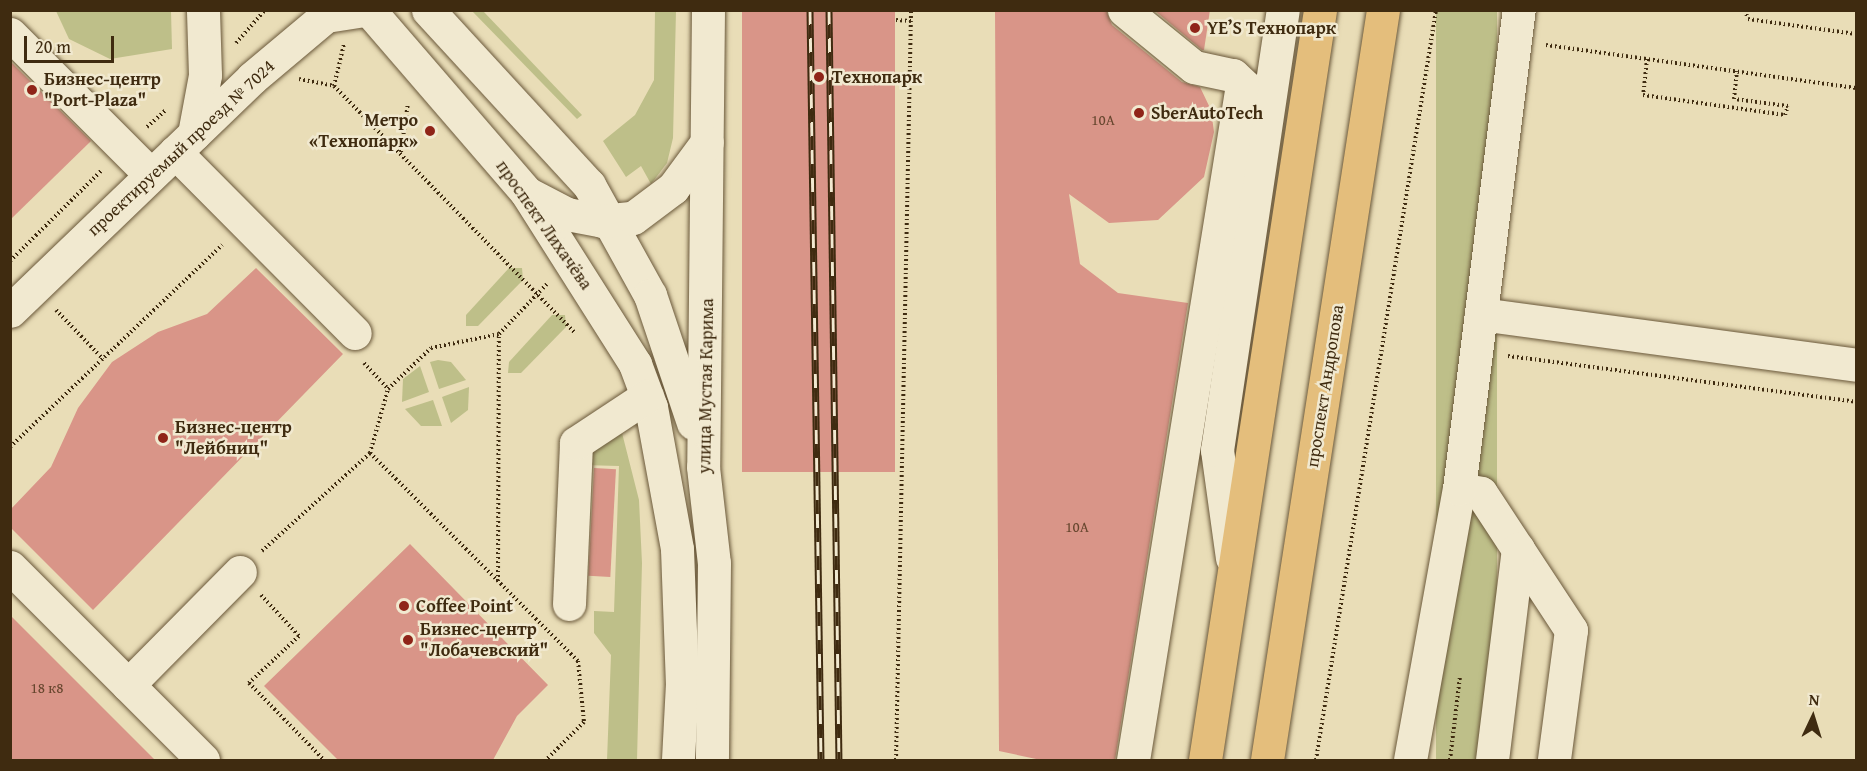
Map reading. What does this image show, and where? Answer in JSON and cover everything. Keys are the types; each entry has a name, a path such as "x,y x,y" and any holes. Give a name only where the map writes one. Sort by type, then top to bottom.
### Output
{"main road":[{"path":"1205,760 1233,564 1320,10"},
{"name":"проспект Андропова","path":"1267,760 1383,10"}],"street":[{"path":"203,10 205,75 184,143 243,225 357,346"},
{"name":"проектируемый проезд № 7024","path":"10,311 184,143 326,16 367,10"},
{"name":"проспект Лихачёва","path":"367,10 525,192 618,333 647,396 664,470 680,617 678,760"},
{"path":"428,10 539,126 589,185 669,338 703,467"},
{"name":"улица Мустая Карима","path":"708,10 703,467 714,563 712,760"},
{"path":"1124,10 1194,67 1233,75 1242,85 1271,106"},
{"path":"1233,564 1217,450 1271,106 1283,10"},
{"path":"1410,760 1459,489 1519,10"},
{"path":"10,34 151,175"},
{"path":"1133,760 1242,85"},
{"path":"525,192 567,214 609,220 633,218 649,208 692,168 707,142"},
{"path":"1481,314 1857,365"},
{"path":"569,604 576,443 647,396"},
{"path":"1459,489 1481,493 1571,630 1554,760"},
{"path":"1492,760 1518,549"},
{"path":"10,567 203,760"},
{"path":"128,685 240,572"}],"path":[{"path":"234,45 265,10"},
{"path":"896,760 911,10"},
{"path":"1316,760 1436,10"},
{"path":"1747,10 1748,18 1857,34"},
{"path":"896,21 911,21"},
{"path":"334,86 346,38"},
{"path":"1533,43 1857,88"},
{"path":"1647,59 1643,95 1785,115 1788,106 1734,99 1737,71"},
{"path":"293,77 334,86 578,335"},
{"path":"400,153 408,100"},
{"path":"10,261 172,104"},
{"path":"10,447 243,225"},
{"path":"324,760 249,683 299,636 240,572 370,453 388,388 431,348 499,334 551,280"},
{"path":"58,312 103,359"},
{"path":"498,580 499,334"},
{"path":"357,346 388,388"},
{"path":"1495,354 1857,402"},
{"path":"370,453 578,661 584,722 546,760"}],"green space":[{"path":"56,11 171,11 172,49 110,59 69,39"},
{"path":"472,11 483,11 582,115 577,119"},
{"path":"655,11 676,11 673,138 667,163 651,184 641,166 626,177 603,141 635,115 654,80"},
{"path":"1436,11 1497,11 1497,760 1436,760"},
{"path":"509,268 522,268 523,280 478,326 466,326 466,315"},
{"path":"552,315 565,315 566,327 521,373 508,373 509,362"},
{"path":"438,360 451,362 466,380 439,389 430,362"},
{"path":"420,366 429,392 402,402 403,379"},
{"path":"469,387 468,410 451,423 442,397"},
{"path":"433,400 442,426 421,426 405,409"},
{"path":"619,421 639,500 642,563 637,760 607,760 611,655 594,633 594,611 614,612 619,466 582,465 583,446"}],"building":[{"path":"742,10 895,10 895,472 742,472"},
{"path":"995,10 1106,10 1112,25 1182,82 1200,87 1211,110 1214,132 1204,177 1158,220 1109,223 1069,194 1080,264 1118,293 1188,303 1115,760 1041,760 999,751"},
{"name":"YE’S Технопарк","path":"1154,10 1210,10 1204,50 1202,50"},
{"name":"Бизнес-центр \"Port-Plaza\"","path":"10,61 91,141 10,220"},
{"name":"Бизнес-центр \"Лейбниц\"","path":"256,268 343,354 93,610 10,527 10,510 51,467 78,408 112,362 158,332 207,314"},
{"path":"594,468 616,469 610,577 588,576"},
{"name":"Бизнес-центр \"Лобачевский\"","path":"410,544 548,685 517,716 493,760 338,760 264,686"},
{"path":"10,615 155,760 10,760"}],"railway":[{"path":"810,10 821,760"},
{"path":"829,10 839,760"}],"place":[{"name":"YE’S Технопарк","path":"1195,28"},
{"name":"Технопарк","path":"819,77"},
{"name":"Бизнес-центр \"Port-Plaza\"","path":"32,90"},
{"name":"SberAutoTech","path":"1139,113"},
{"name":"Метро «Технопарк»","path":"430,131"},
{"name":"Бизнес-центр \"Лейбниц\"","path":"163,438"},
{"name":"Coffee Point","path":"404,606"},
{"name":"Бизнес-центр \"Лобачевский\"","path":"408,640"}]}
